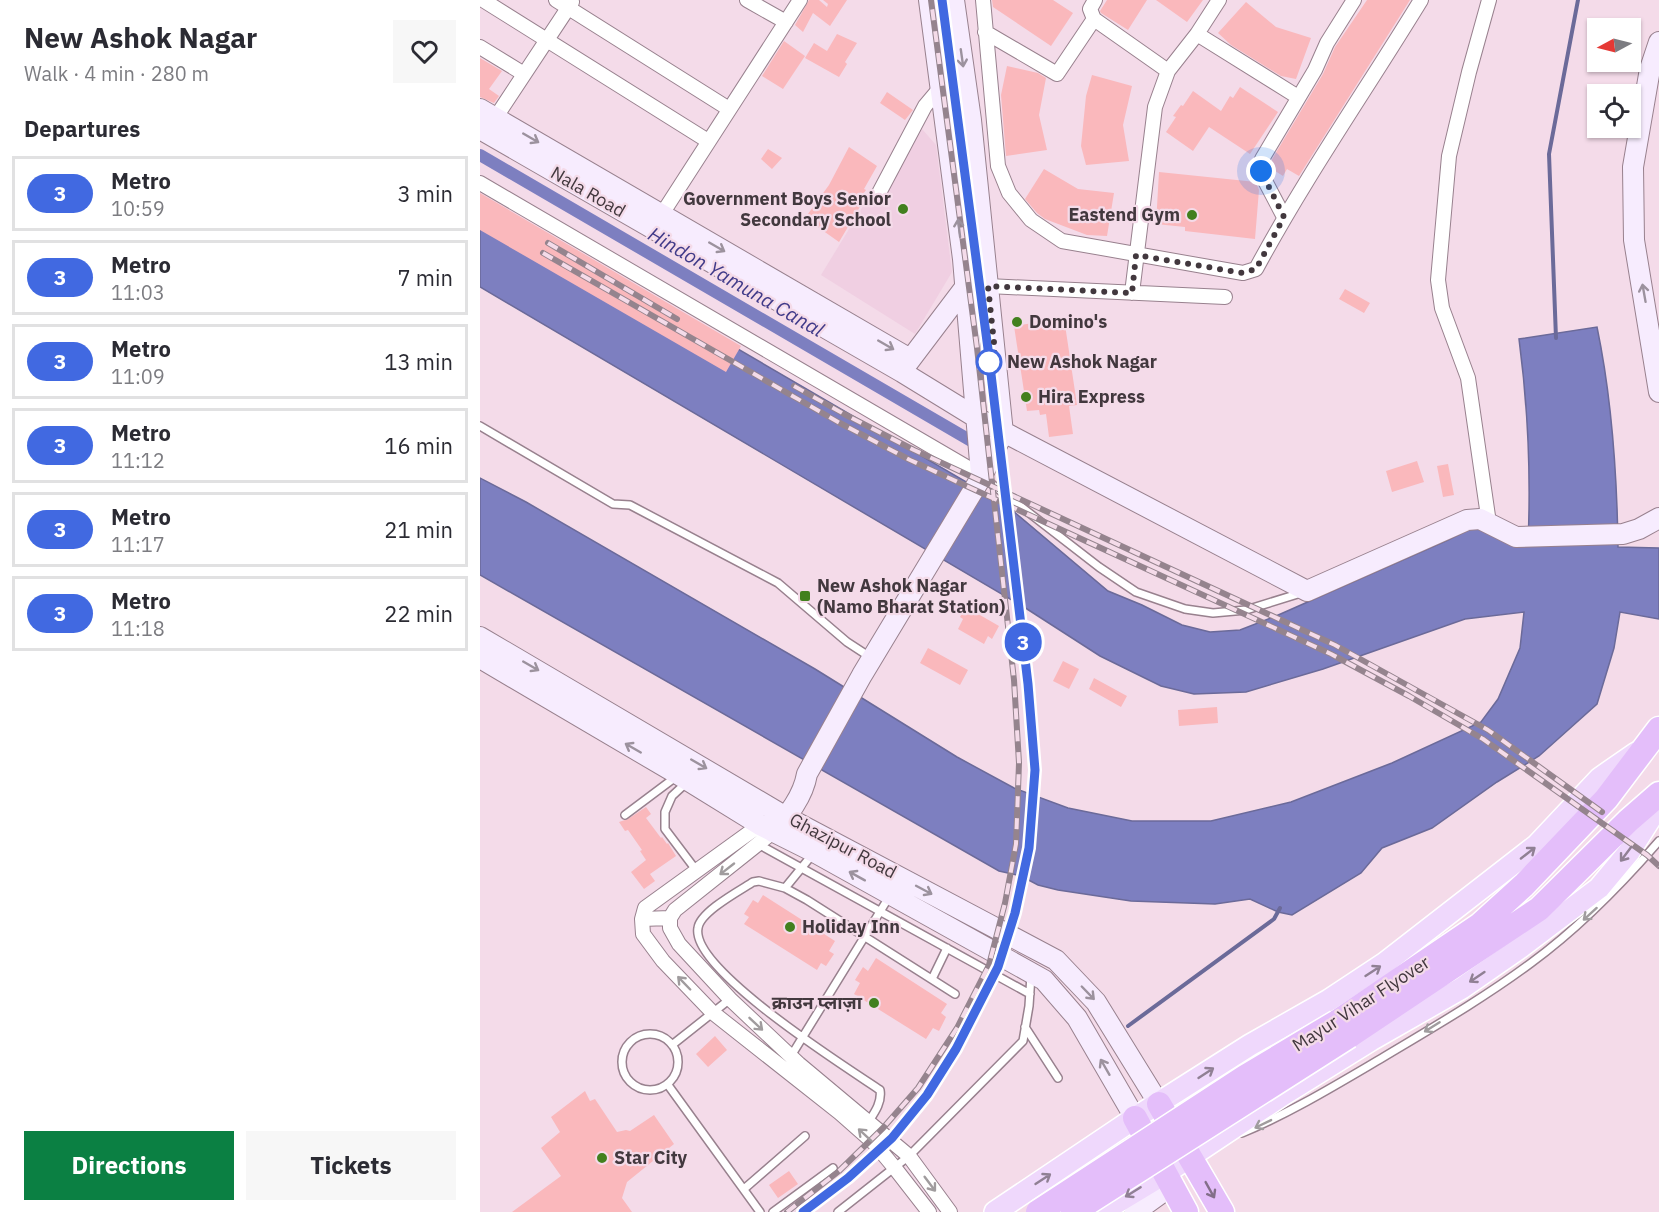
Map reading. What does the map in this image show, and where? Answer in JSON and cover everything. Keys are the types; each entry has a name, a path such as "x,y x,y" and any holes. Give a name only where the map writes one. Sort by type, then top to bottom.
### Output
{"highway":[{"name":"Mayur Vihar Flyover","path":"1038,1212 1235,1083 1337,1022 1480,925 1524,885 1606,799 1659,729"},
{"name":"Mayur Vihar Flyover","path":"1073,1212 1349,1036 1539,909 1628,821 1659,794"},
{"path":"1159,1104 1222,1212"},
{"path":"1135,1118 1186,1212"}],"main road":[{"path":"995,1212 1135,1118 1250,1045 1329,1000 1385,963 1537,845 1600,778 1644,748"},
{"path":"1101,1212 1167,1180 1191,1156 1214,1140 1371,1040 1462,988 1521,947 1599,888 1629,852 1659,805"},
{"path":"1250,1045 1242,1056 1240,1066 1246,1086 1264,1096 1284,1094"}],"street":[{"path":"483,0 708,141"},
{"path":"556,0 571,4 729,109"},
{"path":"747,0 786,22"},
{"path":"647,213 708,141 800,0"},
{"path":"929,0 966,286 977,418 979,480"},
{"path":"950,1212 909,1156 790,1056 730,999 679,944 670,928 670,918 675,910 764,834 784,809 795,781 807,774 867,667 979,480 1003,433 971,120 954,0"},
{"path":"983,0 998,166 1009,193 1030,220 1062,241 1248,273 1256,269 1284,217 1421,0"},
{"path":"1095,0 1090,9 1094,19 1168,71"},
{"path":"1132,293 1155,107 1168,71 1197,34 1219,0"},
{"path":"1284,217 1263,177 1262,159 1315,70 1327,43 1354,0"},
{"path":"1489,523 1468,378 1442,308 1438,280 1449,156 1469,72 1490,0"},
{"path":"485,122 524,74 571,4"},
{"path":"986,32 1057,74 1094,19"},
{"path":"1197,34 1298,97"},
{"path":"1659,42 1650,69 1633,167 1634,240 1659,392"},
{"path":"480,47 524,74"},
{"path":"879,193 926,106 941,87"},
{"name":"Nala Road","path":"485,122 647,213 906,365 977,418 1003,433 1306,591"},
{"path":"480,183 979,480"},
{"path":"966,286 1225,297"},
{"path":"906,365 966,286"},
{"path":"968,314 992,311"},
{"path":"1306,591 1467,520 1480,519 1516,537 1623,534 1639,529 1659,518"},
{"name":"Ghazipur Road","path":"480,637 1056,960 1096,1002 1159,1104"},
{"name":"Ghazipur Road","path":"480,658 684,778 764,834 814,852 885,903 1044,980 1077,1018 1135,1118"},
{"path":"764,834 696,870 645,908 642,928 646,939 663,961 711,1012 840,1113 873,1143 929,1212"},
{"path":"642,919 670,918"},
{"path":"1138,1211 1167,1180"}],"lane":[{"path":"480,426 613,504 630,505 778,583 847,642 867,667"},
{"path":"979,480 1136,592 1185,609 1213,612 1246,610 1306,591"},
{"path":"625,814 684,778"},
{"path":"684,778 665,812 665,829 696,870"},
{"path":"764,834 801,868 885,903 947,948 1030,994"},
{"path":"1214,1140 1235,1136 1259,1126 1342,1081 1508,979 1540,956 1595,910 1659,841"},
{"path":"785,888 814,852"},
{"path":"869,1121 878,1107 880,1090 750,999 705,954 697,938 702,917 753,882 759,881 785,888 866,936 955,994"},
{"path":"790,1056 885,903"},
{"path":"932,979 947,948"},
{"path":"838,1212 909,1156 1023,1041 1031,973"},
{"path":"672,1045 730,999"},
{"path":"1025,1027 1058,1078"},
{"path":"654,1034 664,1038 672,1045 677,1055 678,1066 675,1076 668,1085 658,1090 647,1091 636,1087 628,1080 623,1070 622,1059 626,1048 633,1040 643,1035 654,1034"},
{"path":"668,1085 760,1212"},
{"path":"744,1189 805,1136"},
{"path":"773,1212 833,1168"}],"shaded area":[{"name":"Government Boys Senior Secondary School","path":"915,121 936,145 952,272 915,334 821,275"}],"water":[{"path":"480,199 1006,505 1108,591 1182,625 1210,632 1240,630 1276,616 1480,524 1528,544 1528,442 1519,339 1597,327 1613,437 1618,547 1659,548 1659,619 1620,612 1614,648 1597,704 1539,756 1497,782 1432,828 1382,848 1361,873 1292,915 1278,912 1250,899 1215,904 1131,901 1038,885 1021,876 999,871 480,575 480,478 526,502 815,669 957,757 1014,788 1068,808 1132,821 1211,821 1291,802 1392,763 1481,722 1498,699 1520,648 1524,612 1465,619 1323,669 1246,692 1194,694 1161,686 1100,656 1027,609 480,287"}],"building":[{"path":"809,0 819,0 827,7 828,4 823,0 847,0 830,26 813,13 803,32 795,25"},
{"path":"992,0 1053,0 1073,13 1051,46 993,7"},
{"path":"1107,0 1147,0 1128,30 1101,13"},
{"path":"1156,0 1203,0 1187,22"},
{"path":"1367,0 1410,0 1299,176 1287,169 1283,176 1272,169 1271,161 1323,74 1335,47"},
{"path":"1246,2 1276,27 1311,38 1296,79 1281,76 1231,45 1218,33"},
{"path":"837,34 857,43 839,77 805,58 814,43 827,51"},
{"path":"784,41 805,56 783,89 762,76"},
{"path":"480,58 502,71 489,89 499,96 494,103 480,97"},
{"path":"1007,66 1038,73 1046,78 1039,115 1047,150 1006,156 1001,95"},
{"path":"1092,75 1132,86 1123,125 1129,161 1086,165 1081,146 1086,96"},
{"path":"1240,87 1278,112 1250,154 1209,127 1193,151 1166,132 1176,117 1173,116 1193,91 1221,111 1230,96 1233,98"},
{"path":"887,92 913,110 905,120 880,103"},
{"path":"849,147 877,166 857,203 861,205 839,242 805,218 829,185"},
{"path":"768,149 782,158 772,169 761,159"},
{"path":"1044,169 1078,189 1114,193 1107,236 1087,235 1045,219 1037,213 1025,199"},
{"path":"1159,172 1256,182 1259,190 1255,239 1185,231 1185,227 1156,224"},
{"path":"480,193 741,346 726,372 480,230"},
{"path":"1345,289 1370,303 1364,313 1339,299"},
{"path":"1064,318 1077,405 1069,406 1073,434 1049,437 1046,414 1040,415 1039,410 1027,411 1014,326"},
{"path":"1417,461 1424,482 1392,492 1386,471"},
{"path":"1448,464 1454,495 1443,497 1437,466"},
{"path":"966,607 999,626 992,639 988,636 984,644 958,629 963,619 960,617"},
{"path":"928,648 968,670 960,685 920,663"},
{"path":"1063,661 1079,669 1069,689 1053,681"},
{"path":"1094,678 1127,696 1121,707 1089,689"},
{"path":"1217,707 1218,723 1179,726 1178,710"},
{"path":"646,807 651,814 646,818 676,856 650,874 655,881 644,889 631,872 646,860 628,830 625,831 619,822"},
{"path":"763,895 835,941 829,951 834,954 826,966 821,963 817,970 744,924 749,917 744,914 753,900 758,903"},
{"path":"876,958 947,1004 941,1013 946,1017 939,1031 933,1028 926,1039 854,994 860,983 855,980 863,967 868,971"},
{"path":"715,1036 727,1050 708,1067 696,1054"},
{"name":"Star City","path":"585,1091 590,1101 595,1099 617,1132 630,1131 654,1115 674,1144 627,1182 622,1198 632,1212 512,1212 561,1176 541,1148 560,1132 551,1117"},
{"path":"789,1171 798,1184 778,1198 769,1185"}],"waterway":[{"path":"1556,338 1549,154 1578,0"},
{"name":"Hindon Yamuna Canal","path":"480,155 973,442"},
{"path":"1128,1026 1274,919 1280,908"}],"railway":[{"path":"787,1212 839,1171 883,1128 918,1088 957,1028 989,965 1005,903 1016,844 1019,763 1014,680 977,348 931,0"},
{"path":"803,1212 848,1178 892,1138 927,1095 966,1033 998,967 1015,913 1029,848 1035,770 1028,684 988,349 942,0"},
{"path":"548,243 677,319"},
{"path":"543,253 838,422 910,460 1331,654 1409,696 1483,739 1647,855 1659,866"},
{"path":"794,386 914,450 1335,645 1488,730 1602,812"}],"metro line":[{"name":"3","path":"803,1212 848,1178 892,1138 927,1095 966,1033 998,967 1015,913 1029,848 1035,770 1028,684 988,349 942,0"}],"place":[{"name":"Government Boys Senior Secondary School","path":"903,209"},
{"name":"Eastend Gym","path":"1192,215"},
{"name":"Domino's","path":"1017,322"},
{"name":"New Ashok Nagar","path":"989,362"},
{"name":"Hira Express","path":"1026,397"},
{"name":"New Ashok Nagar (Namo Bharat Station)","path":"805,596"},
{"name":"Holiday Inn","path":"790,927"},
{"name":"क्राउन प्लाज़ा","path":"874,1003"},
{"name":"Star City","path":"602,1158"}],"route":[{"path":"989,362 995,352 988,286 1132,293 1136,255 1243,273 1256,269 1284,217 1261,171"}]}
